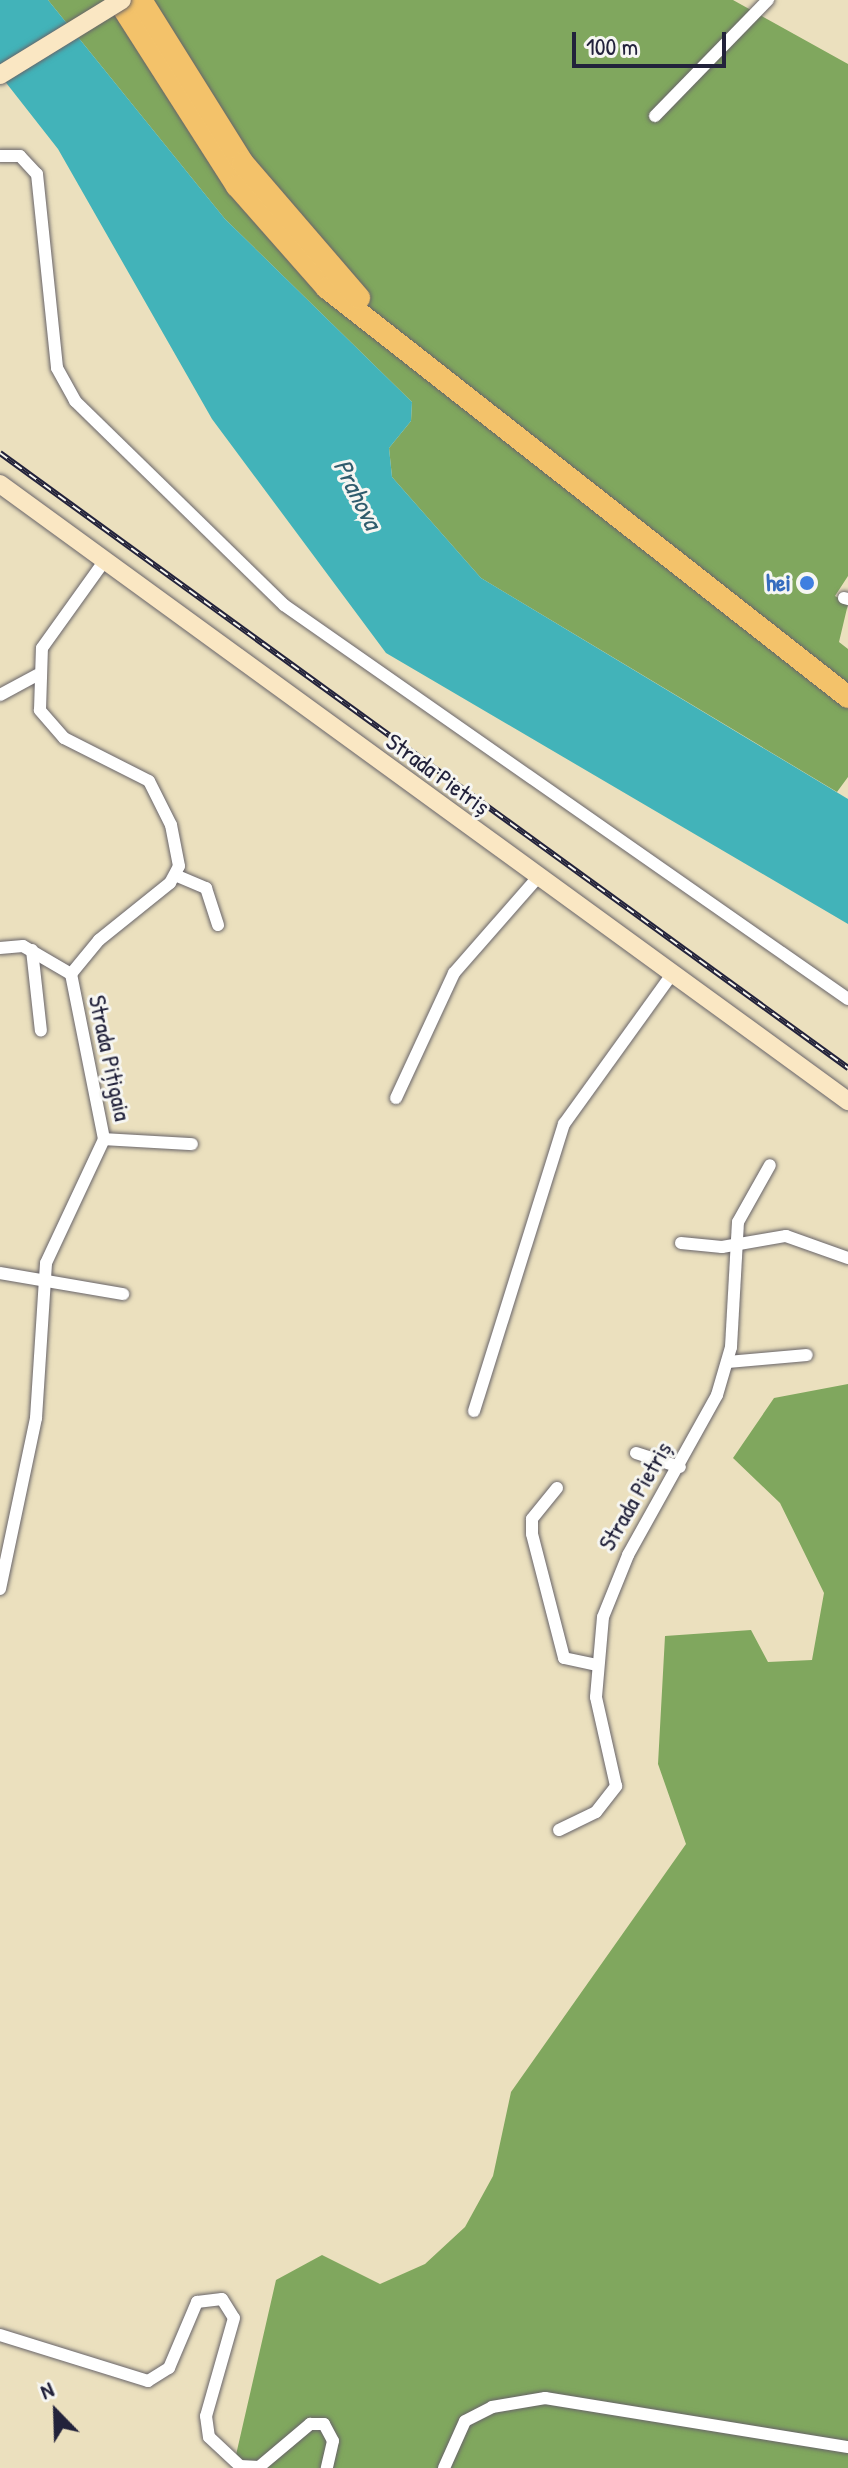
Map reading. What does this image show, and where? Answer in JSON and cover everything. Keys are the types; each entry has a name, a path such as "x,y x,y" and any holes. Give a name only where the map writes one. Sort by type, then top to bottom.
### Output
{"highway":[{"path":"120,0 237,186 327,288 848,697"},
{"path":"141,0 258,184 364,303 848,682"}],"main road":[{"path":"0,75 120,0"},
{"name":"Strada Pietriș","path":"0,484 848,1101"}],"street":[{"path":"655,116 768,0"},
{"path":"0,156 20,156 37,174 59,378 86,412 284,605 848,999"},
{"path":"105,560 52,631 37,675 40,710 53,729 136,769 155,788 175,838 175,875 206,888 218,925"},
{"path":"0,695 37,675"},
{"name":"Strada Pițigaia","path":"0,1589 36,1418 43,1279 104,1139 71,974 99,940 175,875"},
{"path":"396,1098 454,973 538,877"},
{"path":"0,948 32,950 71,974"},
{"path":"32,950 41,1031"},
{"path":"474,1411 564,1124 672,974"},
{"path":"104,1139 192,1144"},
{"name":"Strada Pietriș","path":"559,1830 596,1812 616,1786 598,1710 596,1665 612,1589 680,1467 728,1362 736,1242 744,1208 770,1165"},
{"path":"681,1243 736,1242 786,1236 848,1258"},
{"path":"0,1273 123,1294"},
{"path":"728,1362 807,1355"},
{"path":"636,1453 680,1467"},
{"path":"557,1488 532,1519 532,1534 564,1658 596,1665"},
{"path":"0,2335 148,2381 169,2368 197,2302 222,2299 234,2318 206,2416 209,2437 240,2466 259,2467 310,2424 324,2424 333,2441 327,2468"},
{"path":"444,2468 465,2421 492,2407 545,2398 848,2447"}],"green space":[{"path":"48,0 733,0 848,64 848,576 835,596 848,604 839,642 848,649 848,777 837,792 481,578 392,477 389,448 411,421 412,402 225,219"},
{"path":"848,1384 848,2468 233,2468 276,2280 322,2255 380,2284 425,2264 465,2227 493,2176 511,2092 686,1844 658,1764 665,1636 751,1630 768,1662 812,1660 824,1593 780,1503 733,1458 774,1398"}],"water":[{"name":"Prahova","path":"0,0 48,0 225,219 412,402 411,421 389,448 392,477 481,578 848,799 848,924 386,653 212,419 58,149 0,75"}],"railway":[{"path":"0,453 848,1068"}],"place":[{"name":"hei","path":"807,583"}]}
